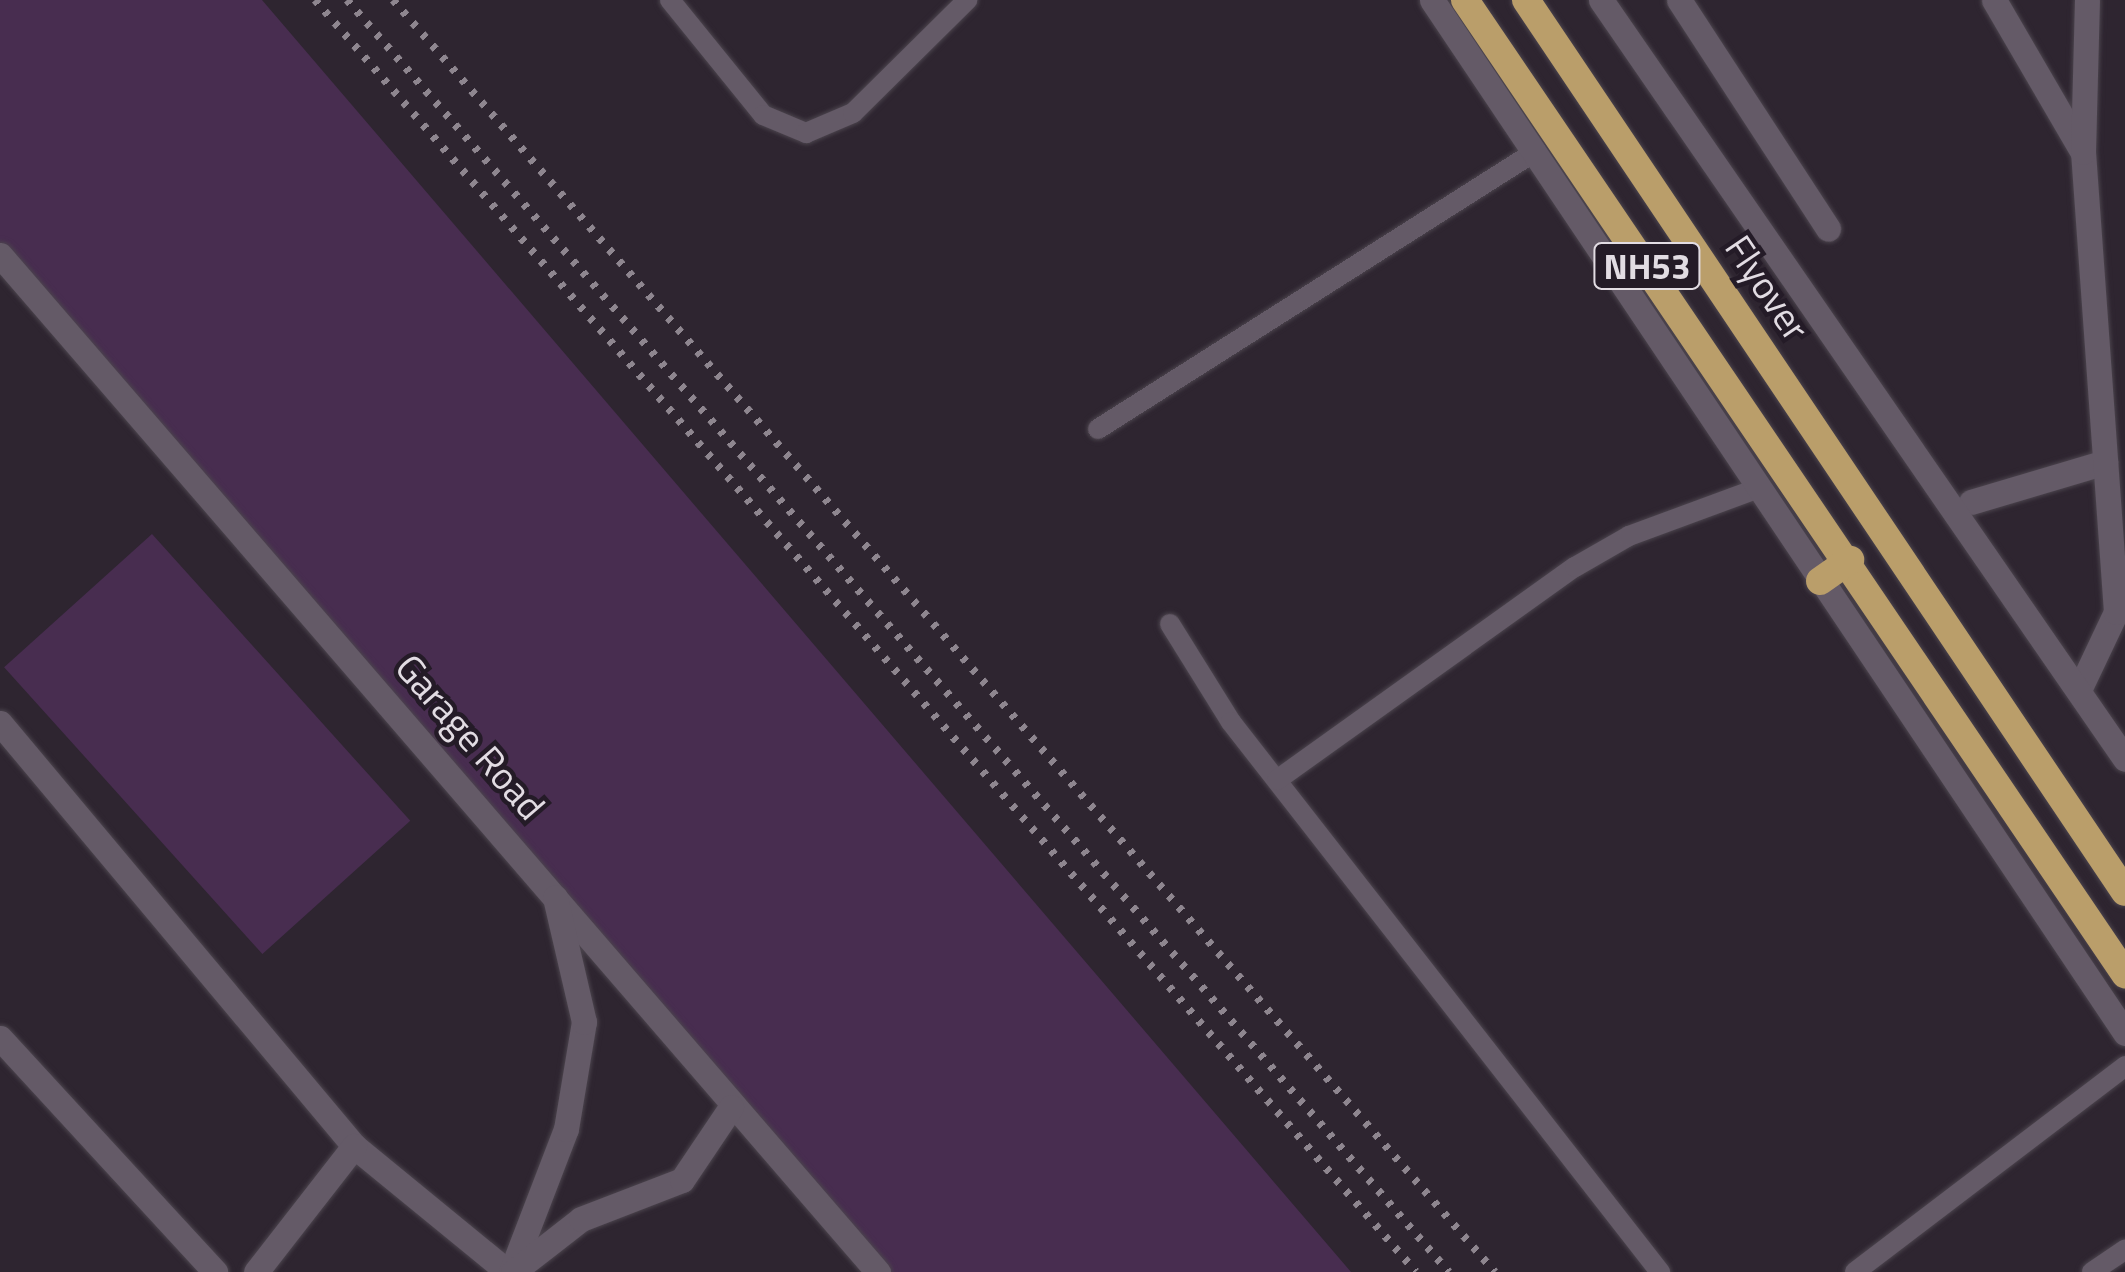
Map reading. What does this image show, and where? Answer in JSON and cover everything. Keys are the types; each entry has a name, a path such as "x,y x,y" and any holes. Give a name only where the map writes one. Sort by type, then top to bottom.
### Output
{"highway":[{"name":"NH53","path":"1465,0 1850,560 2125,974"},
{"name":"Flyover","path":"1526,0 2125,892"},
{"path":"1820,580 1850,560"}],"street":[{"path":"1432,0 2125,1033"},
{"path":"1601,0 2080,688 2125,759"},
{"path":"1679,0 1828,229"},
{"path":"1994,0 2083,152"},
{"path":"2080,688 2120,619 2117,498 2105,462 2083,152 2087,0"},
{"name":"Garage Road","path":"0,255 553,888 731,1107 878,1272"},
{"path":"1971,502 2105,462"},
{"path":"0,724 354,1146 511,1272"},
{"path":"511,1272 566,1128 584,1022 553,888"},
{"path":"0,1038 214,1272"},
{"path":"511,1272 581,1219 682,1180 731,1107"},
{"path":"256,1272 354,1146"}],"lane":[{"path":"670,0 763,115 806,133 853,113 967,0"},
{"path":"1098,430 1536,152"},
{"path":"1277,780 1575,566 1628,536 1759,488"},
{"path":"1170,624 1277,780 1660,1272"},
{"path":"1855,1272 2125,1066"},
{"path":"2092,1272 2125,1250"}],"shaded area":[{"path":"0,0 262,0 1351,1272 878,1272 0,254"},
{"path":"152,534 410,821 262,954 4,667"}],"railway":[{"path":"315,0 1416,1272"},
{"path":"347,0 1449,1272"},
{"path":"393,0 1495,1272"}]}
